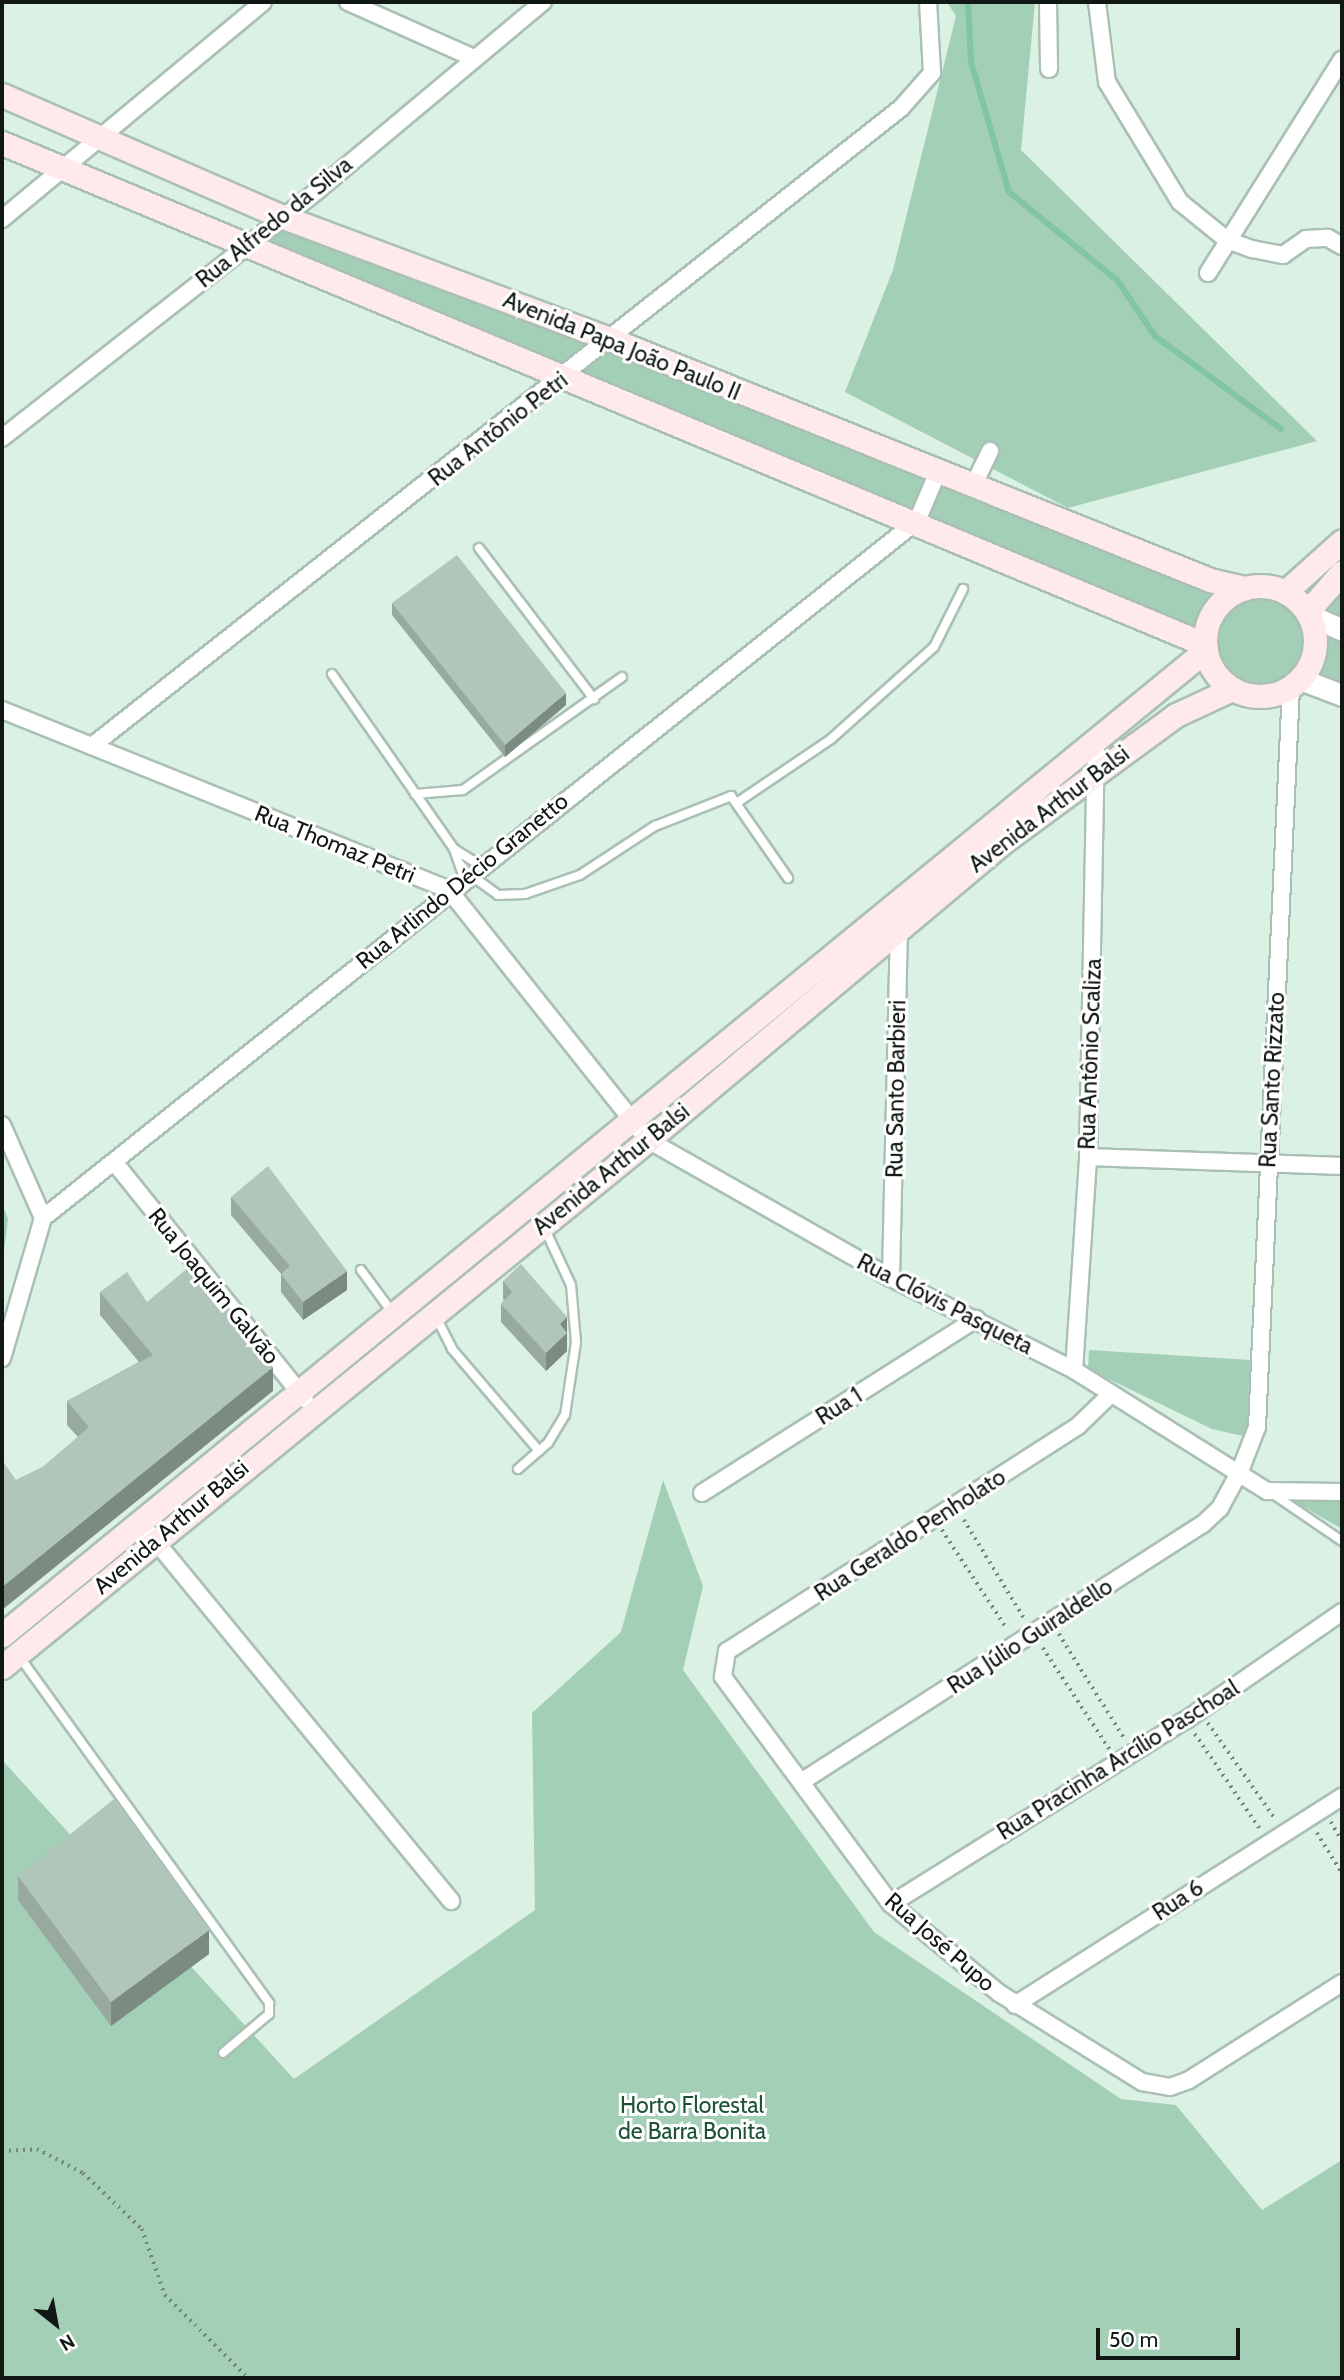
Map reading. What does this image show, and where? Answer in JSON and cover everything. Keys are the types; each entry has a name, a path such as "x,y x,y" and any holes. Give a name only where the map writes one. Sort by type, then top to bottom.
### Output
{"main road":[{"name":"Avenida Papa João Paulo II","path":"2,95 283,217 610,339 937,474 1210,580 1244,588"},
{"path":"2,143 245,246 917,521 1205,647"},
{"path":"1285,592 1342,541"},
{"path":"1308,614 1342,572"},
{"path":"1244,588 1285,592 1308,614 1315,647 1295,683 1268,696 1232,689 1218,677 1205,647 1215,609 1244,588"},
{"name":"Avenida Arthur Balsi","path":"2,1635 298,1391 633,1121 1205,647"},
{"name":"Avenida Arthur Balsi","path":"10,1661 313,1408 648,1140 900,928 1175,715 1232,689"},
{"path":"528,1206 543,1225"}],"street":[{"path":"2,219 61,168 104,138 263,2"},
{"path":"348,2 474,58"},
{"name":"Rua Alfredo da Silva","path":"2,438 283,217 542,2"},
{"name":"Rua Antônio Petri","path":"92,746 565,377 901,108 932,73 936,47 928,2"},
{"path":"1097,2 1107,82 1127,122 1180,202 1227,240 1283,255 1306,239 1328,238 1342,246"},
{"path":"1047,3 1049,69"},
{"path":"1208,273 1342,59"},
{"path":"973,486 990,451"},
{"path":"917,521 937,474"},
{"name":"Rua Arlindo Décio Granetto","path":"43,1218 115,1163 471,872 917,521"},
{"path":"1308,614 1342,630"},
{"path":"1295,683 1342,695"},
{"name":"Rua Santo Rizzato","path":"1240,1471 1257,1427 1295,683"},
{"name":"Rua Thomaz Petri","path":"2,710 449,890 648,1140"},
{"name":"Rua Antônio Scaliza","path":"1074,1370 1088,1157 1098,772 1096,738"},
{"name":"Rua Santo Barbieri","path":"891,1278 900,928 897,900"},
{"path":"2,1125 43,1218 2,1358"},
{"name":"Rua Clóvis Pasqueta","path":"648,1140 891,1278 1074,1370 1110,1395 1240,1471 1267,1491"},
{"path":"1088,1157 1342,1166"},
{"name":"Rua Joaquim Galvão","path":"115,1163 313,1408"},
{"name":"Rua 1","path":"702,1493 976,1319"},
{"name":"Rua Geraldo Penholato","path":"723,1677 727,1651 936,1520 1077,1426 1110,1395"},
{"name":"Rua Júlio Guiraldello","path":"801,1782 1202,1525 1220,1508 1240,1471"},
{"path":"1267,1491 1342,1492"},
{"path":"139,1521 451,1901"},
{"name":"Rua Pracinha Arcílio Paschoal","path":"891,1904 1117,1760 1193,1716 1342,1612"},
{"name":"Rua José Pupo","path":"723,1677 891,1904 1015,2005 1154,2087 1189,2080 1342,1983"},
{"name":"Rua 6","path":"1015,2005 1342,1797"}],"lane":[{"path":"479,548 594,699"},
{"path":"738,802 831,739 934,647 963,589"},
{"path":"332,674 471,872 498,895 525,894 580,875 655,826 731,796 738,802 788,878"},
{"path":"415,794 463,790 622,677"},
{"path":"454,849 471,872"},
{"path":"518,1469 539,1451 565,1415 576,1342 570,1285 543,1225"},
{"path":"361,1270 394,1314"},
{"path":"433,1312 452,1349 539,1451"},
{"path":"1267,1491 1342,1541"},
{"path":"10,1661 269,2003 269,2014 223,2053"}],"path":[{"path":"956,1506 1034,1634 1117,1760"},
{"path":"936,1520 1017,1646"},
{"path":"1052,1623 1133,1751"},
{"path":"1193,1716 1285,1833"},
{"path":"1193,1716 1269,1842"},
{"path":"1308,1819 1342,1873"},
{"path":"2,2151 37,2149 83,2173 142,2229 165,2295 248,2378"}],"green space":[{"path":"947,2 1035,2 1021,150 1317,441 1068,508 845,392 893,270 956,16"},
{"path":"279,217 607,340 565,374 246,245"},
{"path":"611,341 935,474 916,518 570,377"},
{"path":"938,476 1226,588 1195,631 920,520"},
{"path":"1342,577 1342,616 1323,607"},
{"path":"1261,592 1280,595 1297,606 1308,623 1311,642 1308,661 1297,678 1280,689 1261,692 1242,689 1225,678 1214,661 1211,642 1214,623 1225,606 1242,595"},
{"path":"1317,625 1342,632 1342,688 1305,678 1317,650"},
{"path":"2,1203 8,1219 2,1267"},
{"path":"1089,1350 1250,1360 1247,1430 1243,1436 1212,1429 1088,1369"},
{"name":"Horto Florestal de Barra Bonita","path":"663,1480 703,1586 683,1670 874,1932 1121,2099 1176,2105 1262,2210 1342,2160 1342,2378 2,2378 2,1760 294,2079 535,1910 532,1713 621,1632"},
{"path":"1283,1495 1342,1500 1342,1529"}],"building":[{"path":"457,555 566,693 505,745 392,603"},
{"path":"268,1166 347,1271 303,1302 281,1274 290,1266 231,1197"},
{"path":"195,1262 273,1367 2,1587 2,1460 16,1480 43,1467 89,1427 67,1401 153,1355 100,1292 127,1272 147,1302"},
{"path":"521,1264 567,1317 560,1324 567,1333 546,1353 501,1304 512,1292 503,1281"},
{"path":"114,1799 209,1930 111,2002 18,1876"}],"waterway":[{"path":"968,2 971,62 1009,192 1117,280 1155,336 1281,429"}]}
